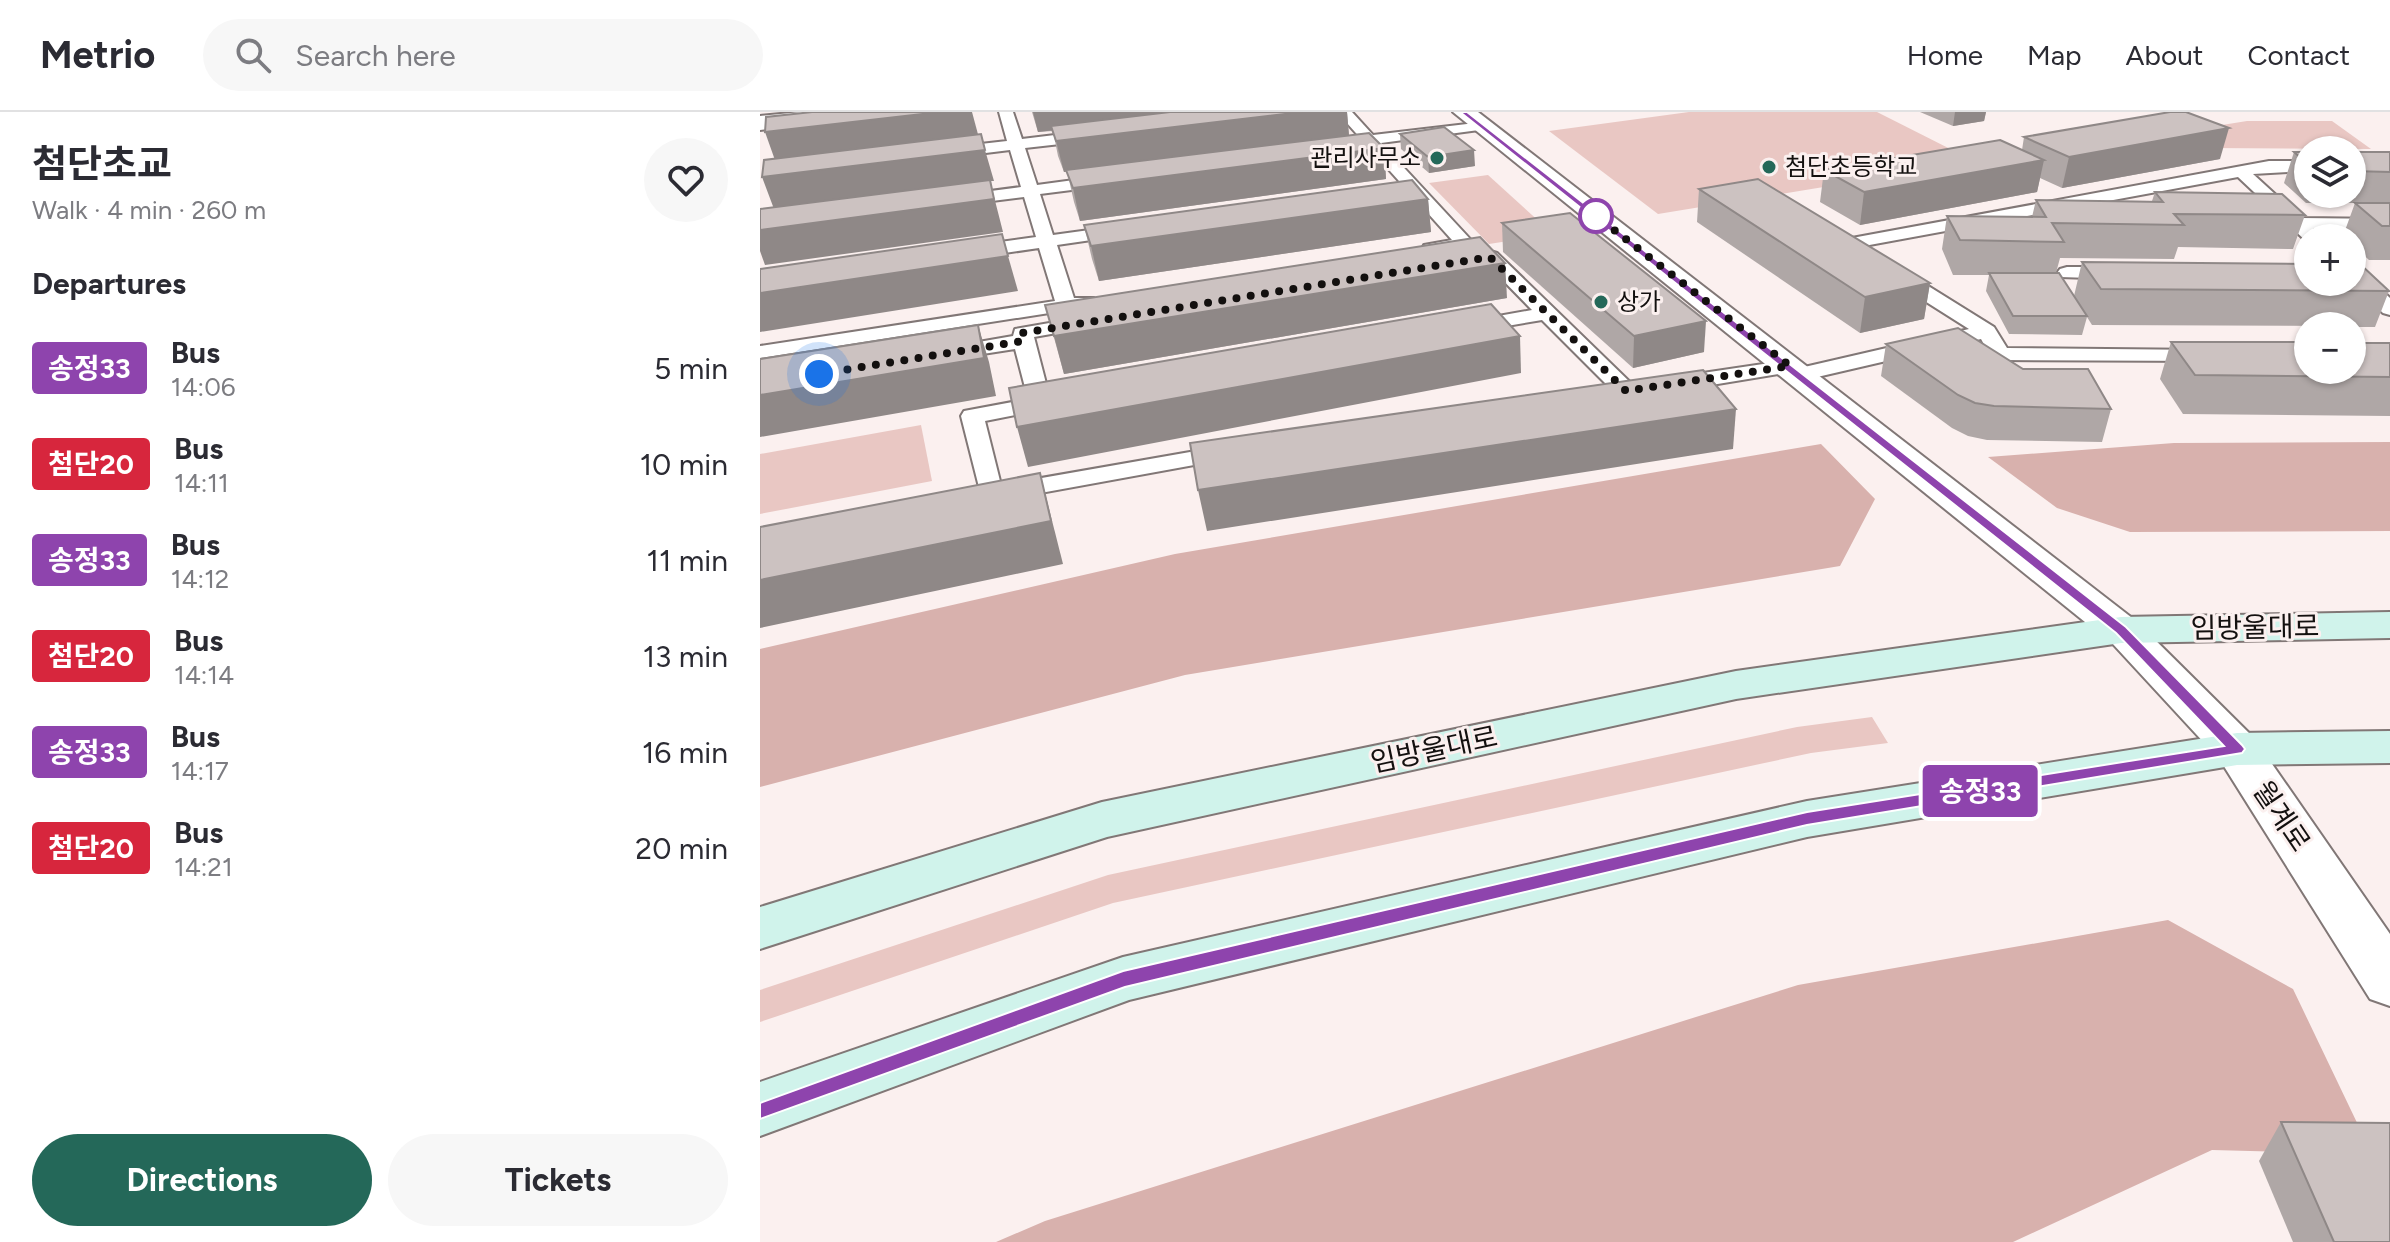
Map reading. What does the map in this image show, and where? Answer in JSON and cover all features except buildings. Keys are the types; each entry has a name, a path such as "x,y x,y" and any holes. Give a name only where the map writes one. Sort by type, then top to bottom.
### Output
{"main road":[{"name":"임방울대로","path":"760,928 1117,816 1736,685 2121,630 2390,625"},
{"path":"760,1109 1123,979 1807,819 2237,749 2390,747"}],"street":[{"path":"760,123 862,112"},
{"path":"1472,119 1795,370 2121,630"},
{"name":"월계로","path":"2121,630 2237,749 2390,983"}],"lane":[{"path":"1006,112 1066,305"},
{"path":"1344,112 1369,145 1416,190 1465,244 1423,259 1490,257 1626,391"},
{"path":"1369,145 1472,119"},
{"path":"925,155 1107,134"},
{"path":"2231,356 2000,354 1987,331 1847,244 2269,166 2294,166"},
{"path":"2241,171 2297,223 2390,224"},
{"path":"940,202 1124,178"},
{"path":"1385,194 1416,190"},
{"path":"940,256 1138,229"},
{"path":"2067,273 2143,273"},
{"path":"2366,280 2390,287"},
{"path":"2366,286 2390,309"},
{"path":"760,352 1112,298"},
{"path":"1439,332 1547,313"},
{"path":"1040,403 1022,333 1100,320"},
{"path":"1595,396 1795,370 1987,331"},
{"path":"915,359 1023,341"},
{"path":"1071,398 972,416 983,496 1253,449"}],"shaded area":[{"name":"첨단초등학교","path":"1689,112 1877,112 1976,162 1658,214 1549,131"},
{"path":"2247,121 2332,121 2353,136 2294,136 2294,149 2208,148 2172,133"},
{"path":"1488,175 1553,234 1489,244 1429,183"},
{"path":"921,425 932,481 760,514 760,454"},
{"path":"2390,442 2390,531 2130,532 2057,508 1988,457 2174,443"},
{"path":"1821,444 1875,499 1840,566 1185,675 760,787 760,649 1175,554"},
{"path":"1872,717 1888,743 1811,753 1113,903 760,1022 760,990 1108,875 1797,727"},
{"path":"2168,920 2293,989 2372,1154 2212,1150 2013,1242 996,1242 1045,1221 1798,985"}],"bus line":[{"name":"송정33","path":"760,1109 1123,979 1807,819 2237,749 2121,630 1464,112"}],"place":[{"name":"관리사무소","path":"1437,158"},
{"name":"첨단초등학교","path":"1769,167"},
{"name":"상가","path":"1601,302"}],"route":[{"path":"819,374 1023,341 1022,333 1490,257 1626,391 1790,366 1596,216"}]}
